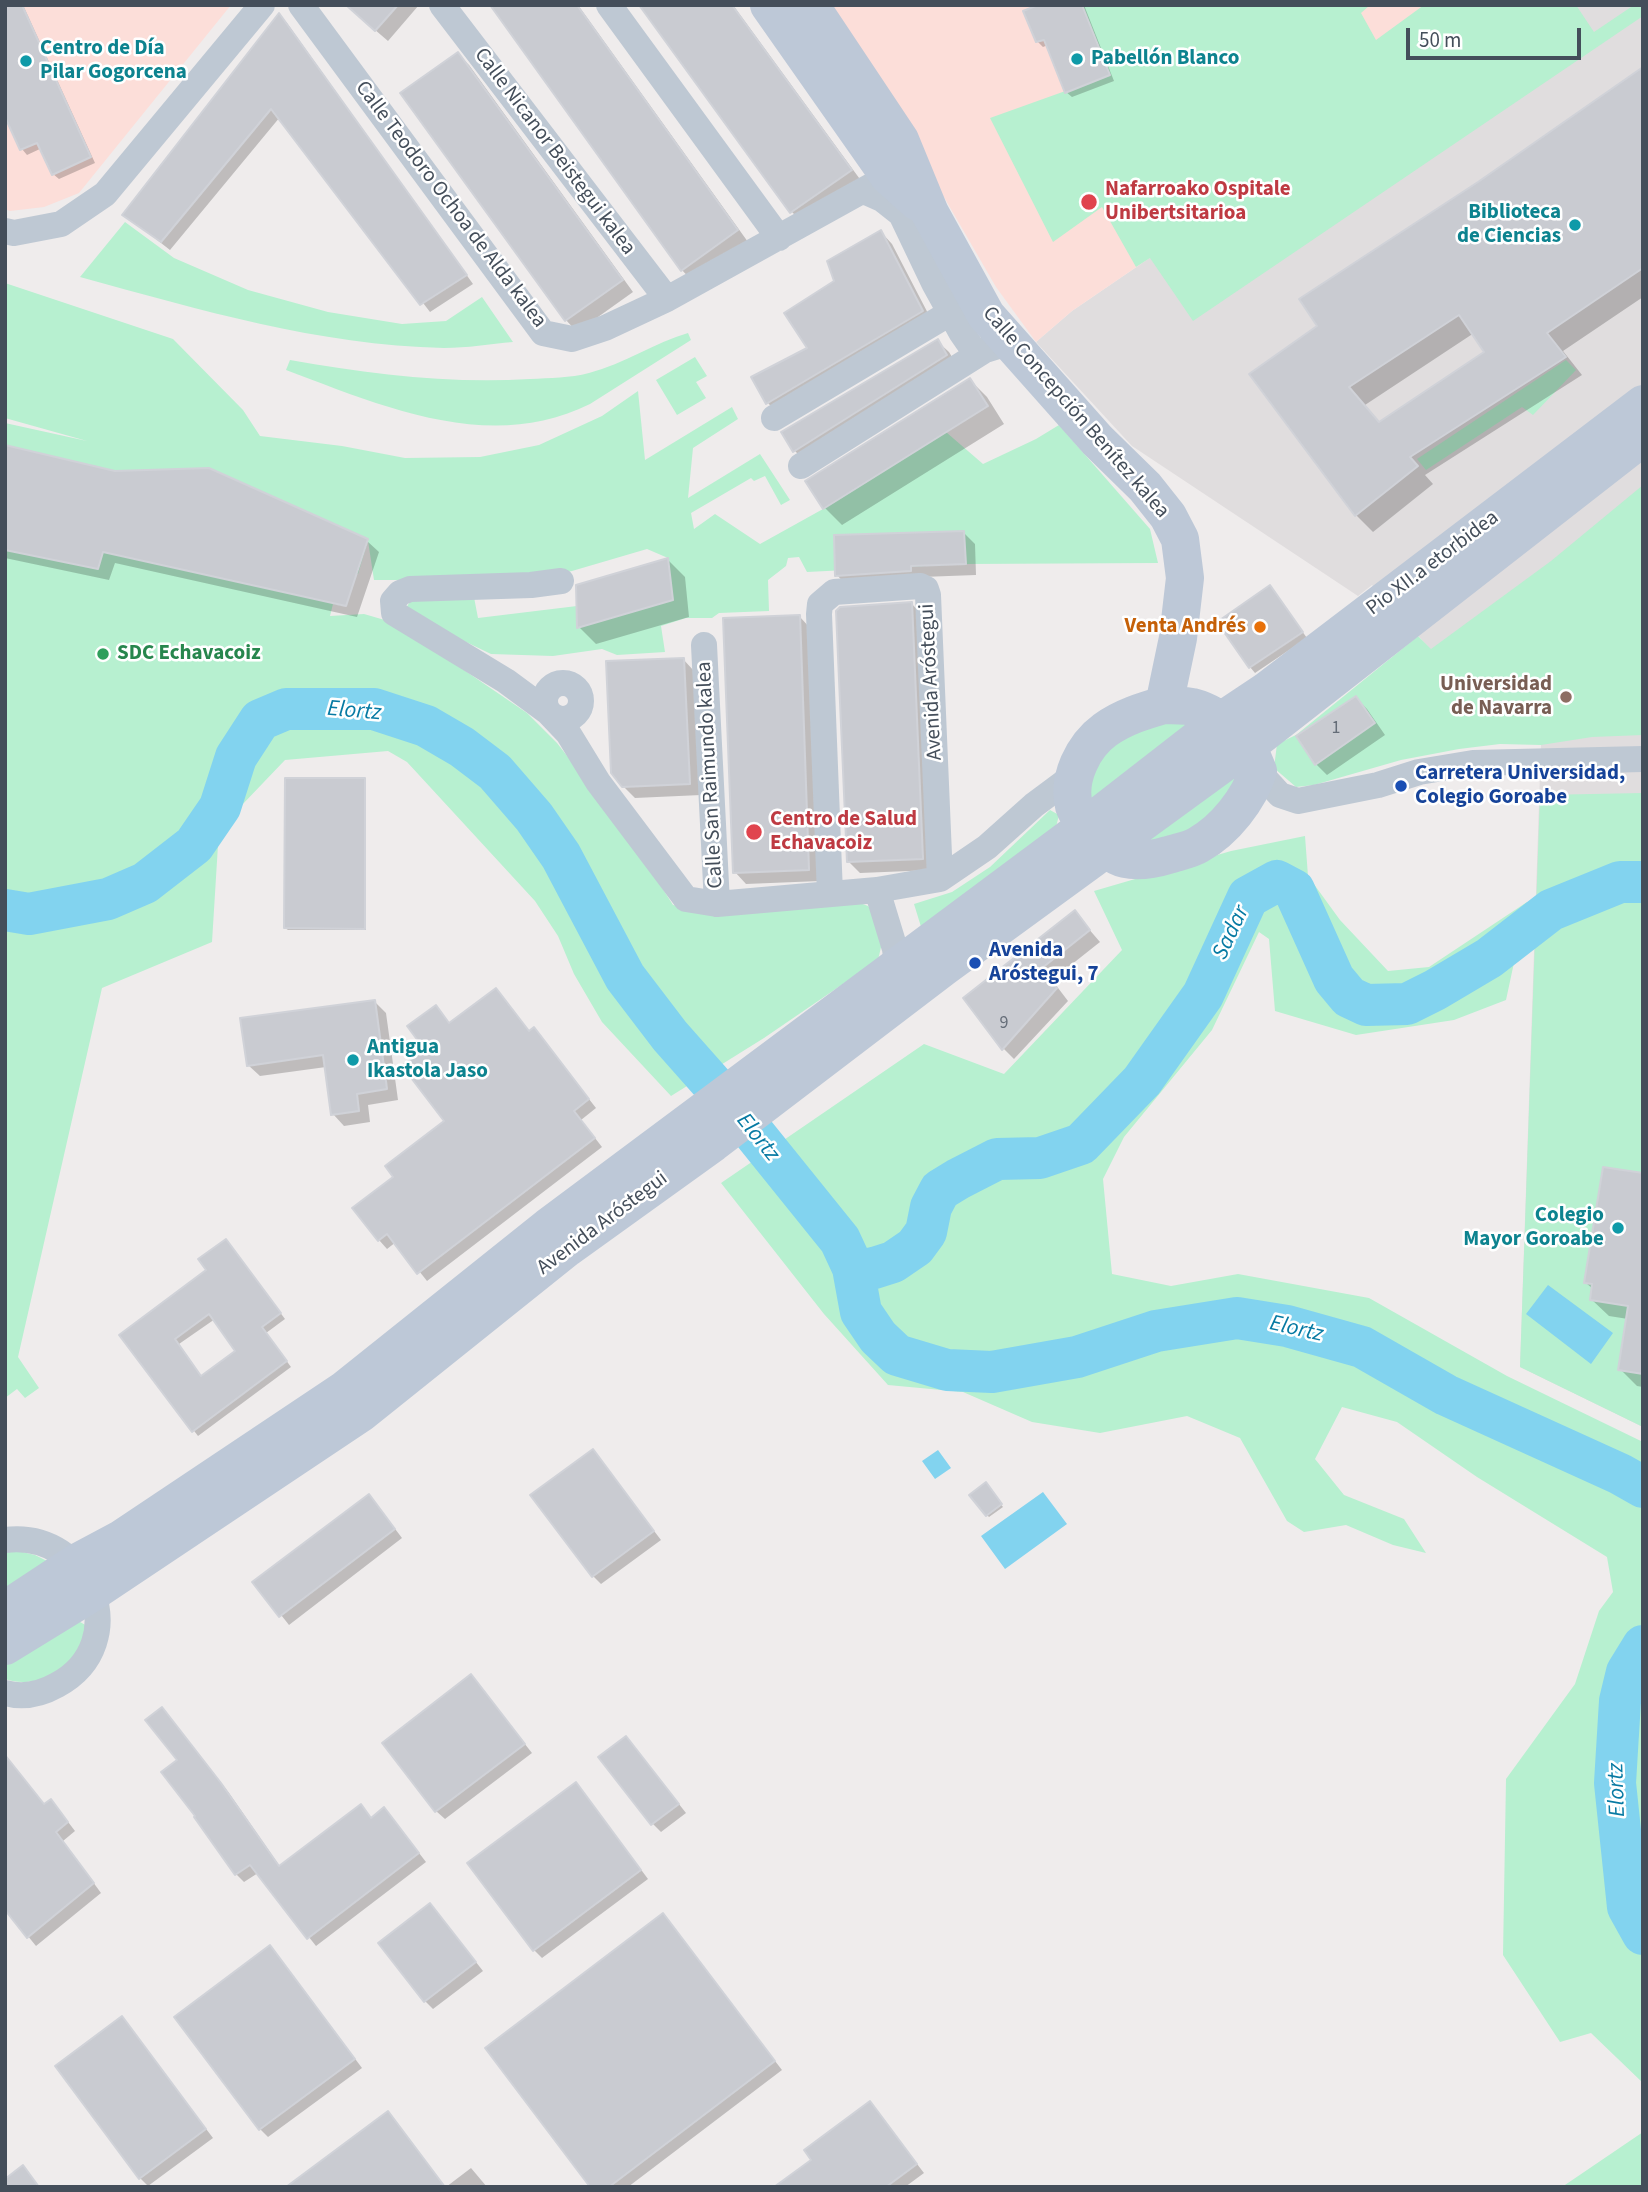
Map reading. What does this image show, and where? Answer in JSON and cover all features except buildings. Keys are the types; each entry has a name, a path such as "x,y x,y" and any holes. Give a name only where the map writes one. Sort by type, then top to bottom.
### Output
{"main road":[{"name":"Calle Concepción Benítez kalea","path":"769,5 876,184 930,213"},
{"name":"Calle Concepción Benítez kalea","path":"810,5 900,139 930,213 986,315 994,349 1097,440 1145,487 1168,516 1180,538 1185,578 1178,638 1164,705"},
{"name":"Pio XII.a etorbidea","path":"1242,746 1266,691 1643,404"},
{"name":"Pio XII.a etorbidea","path":"1242,746 1643,438"},
{"path":"1164,705 1192,707 1242,746 1253,787 1221,827 1198,845 1151,860 1125,859 1096,837 1074,807 1073,776 1084,755 1103,731 1133,713 1164,705"},
{"name":"Avenida Aróstegui","path":"792,1063 897,965 1242,746"},
{"name":"Avenida Aróstegui","path":"5,1646 85,1577 121,1539 344,1390 548,1227 703,1130 1096,837"},
{"name":"Avenida Aróstegui","path":"5,1610 85,1577"}],"street":[{"path":"5,231 15,233 61,224 105,194 262,5"},
{"name":"Calle Teodoro Ochoa de Alda kalea","path":"301,5 543,333 572,339 605,328 667,299 876,184"},
{"name":"Calle Nicanor Beistegui kalea","path":"442,5 667,299"},
{"path":"609,5 779,238"},
{"name":"Calle Concepción Benítez kalea","path":"876,184 882,199 901,214 950,313 994,349"},
{"path":"774,418 950,313"},
{"path":"801,466 994,349"},
{"path":"561,582 410,589 400,593 393,601 394,613 506,681 550,699 598,782 686,899 717,904 877,890 940,879 987,848 1034,805 1073,776"},
{"name":"Avenida Aróstegui","path":"830,894 819,614 820,604 834,592 919,586 926,589 940,879"},
{"name":"Calle San Raimundo kalea","path":"704,645 717,904"},
{"path":"550,699 559,718 571,717 579,708 580,702 580,751"},
{"path":"1242,746 1280,795 1298,801 1378,785 1419,772 1473,763 1643,759"},
{"path":"877,890 895,949 897,965"},
{"path":"5,1539 19,1538 50,1545 85,1577 97,1609 97,1628 91,1648 80,1667 66,1680 45,1692 17,1696 5,1693"}],"shaded area":[{"path":"5,5 231,5 79,193 44,207 10,211 5,209"},
{"name":"Nafarroako Ospitale Unibertsitarioa","path":"828,5 1520,5 1072,311 1036,342 996,287"},
{"name":"Universidad de Navarra","path":"1520,5 1643,5 1643,1427 1520,1367 1541,745 1430,649 1372,585 1358,596 1132,446 1036,342 1072,311"}],"green space":[{"path":"1082,5 1370,5 1361,13 1376,40 1424,5 1576,5 1594,32 1634,5 1643,5 1643,16 1193,321 1150,258 1136,267 1102,207 1053,242 990,118 1110,75"},
{"path":"125,222 174,258 248,290 328,312 402,324 446,321 482,297 513,342 444,348 351,340 260,324 80,277"},
{"path":"5,283 173,339 243,410 260,436 342,446 405,458 480,457 539,445 602,416 638,391 645,460 732,407 738,419 693,448 688,498 760,454 790,500 781,505 765,476 754,481 751,478 691,513 694,529 715,514 760,544 823,509 946,432 983,464 1059,425 1150,529 1158,563 966,564 807,572 799,557 788,558 786,566 768,580 769,611 719,613 712,618 686,618 661,626 665,652 617,655 602,649 553,656 491,654 416,618 406,608 413,597 473,592 478,618 577,606 668,558 647,549 572,571 525,580 374,580 368,541 358,574 349,572 353,580 346,606 333,604 330,616 364,614 395,623 527,713 557,743 628,834 673,905 693,908 855,901 868,906 881,919 882,943 878,960 764,1038 671,1096 602,1022 574,974 558,936 535,901 407,762 388,751 285,760 219,829 212,942 102,988 18,1357 39,1388 25,1398 17,1389 5,1398 5,423 87,441 5,418"},
{"path":"688,333 691,340 590,404 552,418 514,425 475,425 398,410 286,370 290,360 350,370 440,379 567,377 602,369"},
{"path":"695,357 707,376 696,382 706,398 677,415 656,380"},
{"path":"1566,360 1576,370 1533,415 1522,407 1426,470 1417,459"},
{"path":"1643,485 1643,735 1592,737 1541,745 1500,744 1459,749 1401,760 1314,785 1296,787 1274,768 1277,744 1296,735 1418,636 1431,649 1551,561"},
{"path":"1148,722 1199,725 1089,801 1094,757"},
{"path":"1235,768 1239,789 1180,841 1142,841"},
{"path":"1643,793 1643,1427 1520,1367 1540,795"},
{"path":"1050,810 1059,815 1055,831 926,943 914,904 952,892 990,867"},
{"path":"1305,836 1308,876 1340,920 1388,971 1429,967 1527,902 1506,1000 1454,1020 1356,1035 1275,1011 1269,939 1259,932 1212,1030 1124,1137 1103,1179 1112,1274 1171,1286 1238,1274 1369,1298 1507,1376 1643,1442 1643,2083 1591,2033 1560,2042 1503,1955 1506,1779 1575,1684 1599,1611 1613,1592 1607,1557 1477,1477 1397,1422 1342,1407 1315,1459 1344,1495 1404,1519 1426,1553 1393,1545 1346,1525 1304,1532 1287,1521 1240,1438 1187,1416 1100,1433 1032,1422 963,1392 888,1385 824,1314 721,1183 924,1044 1004,1074 1122,950 1094,891 1231,851"},
{"path":"14,1550 47,1561 5,1593 5,1554"},
{"path":"75,1619 87,1626 74,1656 60,1669 34,1681 5,1679 5,1663"},
{"path":"1643,2132 1643,2187 1562,2187"}],"water":[{"path":"1548,1285 1613,1333 1591,1364 1526,1314"},
{"path":"938,1450 951,1468 935,1479 922,1461"},
{"path":"1043,1492 1067,1524 1005,1569 981,1536"}],"waterway":[{"name":"Elortz","path":"5,910 29,914 108,899 145,883 194,845 220,807 236,757 260,720 286,709 374,709 426,726 462,747 495,772 534,817 561,856 625,977 670,1036 732,1106 840,1240 853,1268 861,1312 878,1337 897,1355 947,1370 992,1372 1077,1357 1156,1331 1237,1318 1287,1326 1362,1347 1446,1395 1643,1487"},
{"name":"Sadar","path":"853,1268 871,1269 893,1262 915,1247 926,1232 931,1207 940,1190 958,1179 997,1159 1040,1158 1081,1144 1142,1081 1203,995 1248,897 1277,881 1294,890 1334,979 1349,997 1366,1005 1407,1004 1489,958 1551,910 1620,882 1643,882"},
{"name":"Elortz","path":"1643,1646 1627,1672 1620,1701 1615,1783 1628,1907 1643,1934"}],"place":[{"name":"Pabellón Blanco","path":"1077,59"},
{"name":"Centro de Día Pilar Gogorcena","path":"26,61"},
{"name":"Nafarroako Ospitale Unibertsitarioa","path":"1089,202"},
{"name":"Biblioteca de Ciencias","path":"1575,225"},
{"name":"Venta Andrés","path":"1260,627"},
{"name":"SDC Echavacoiz","path":"103,654"},
{"name":"Universidad de Navarra","path":"1566,697"},
{"name":"Carretera Universidad, Colegio Goroabe","path":"1401,786"},
{"name":"Centro de Salud Echavacoiz","path":"754,832"},
{"name":"Avenida Aróstegui, 7","path":"975,963"},
{"name":"Antigua Ikastola Jaso","path":"353,1060"},
{"name":"Colegio Mayor Goroabe","path":"1618,1228"}]}
